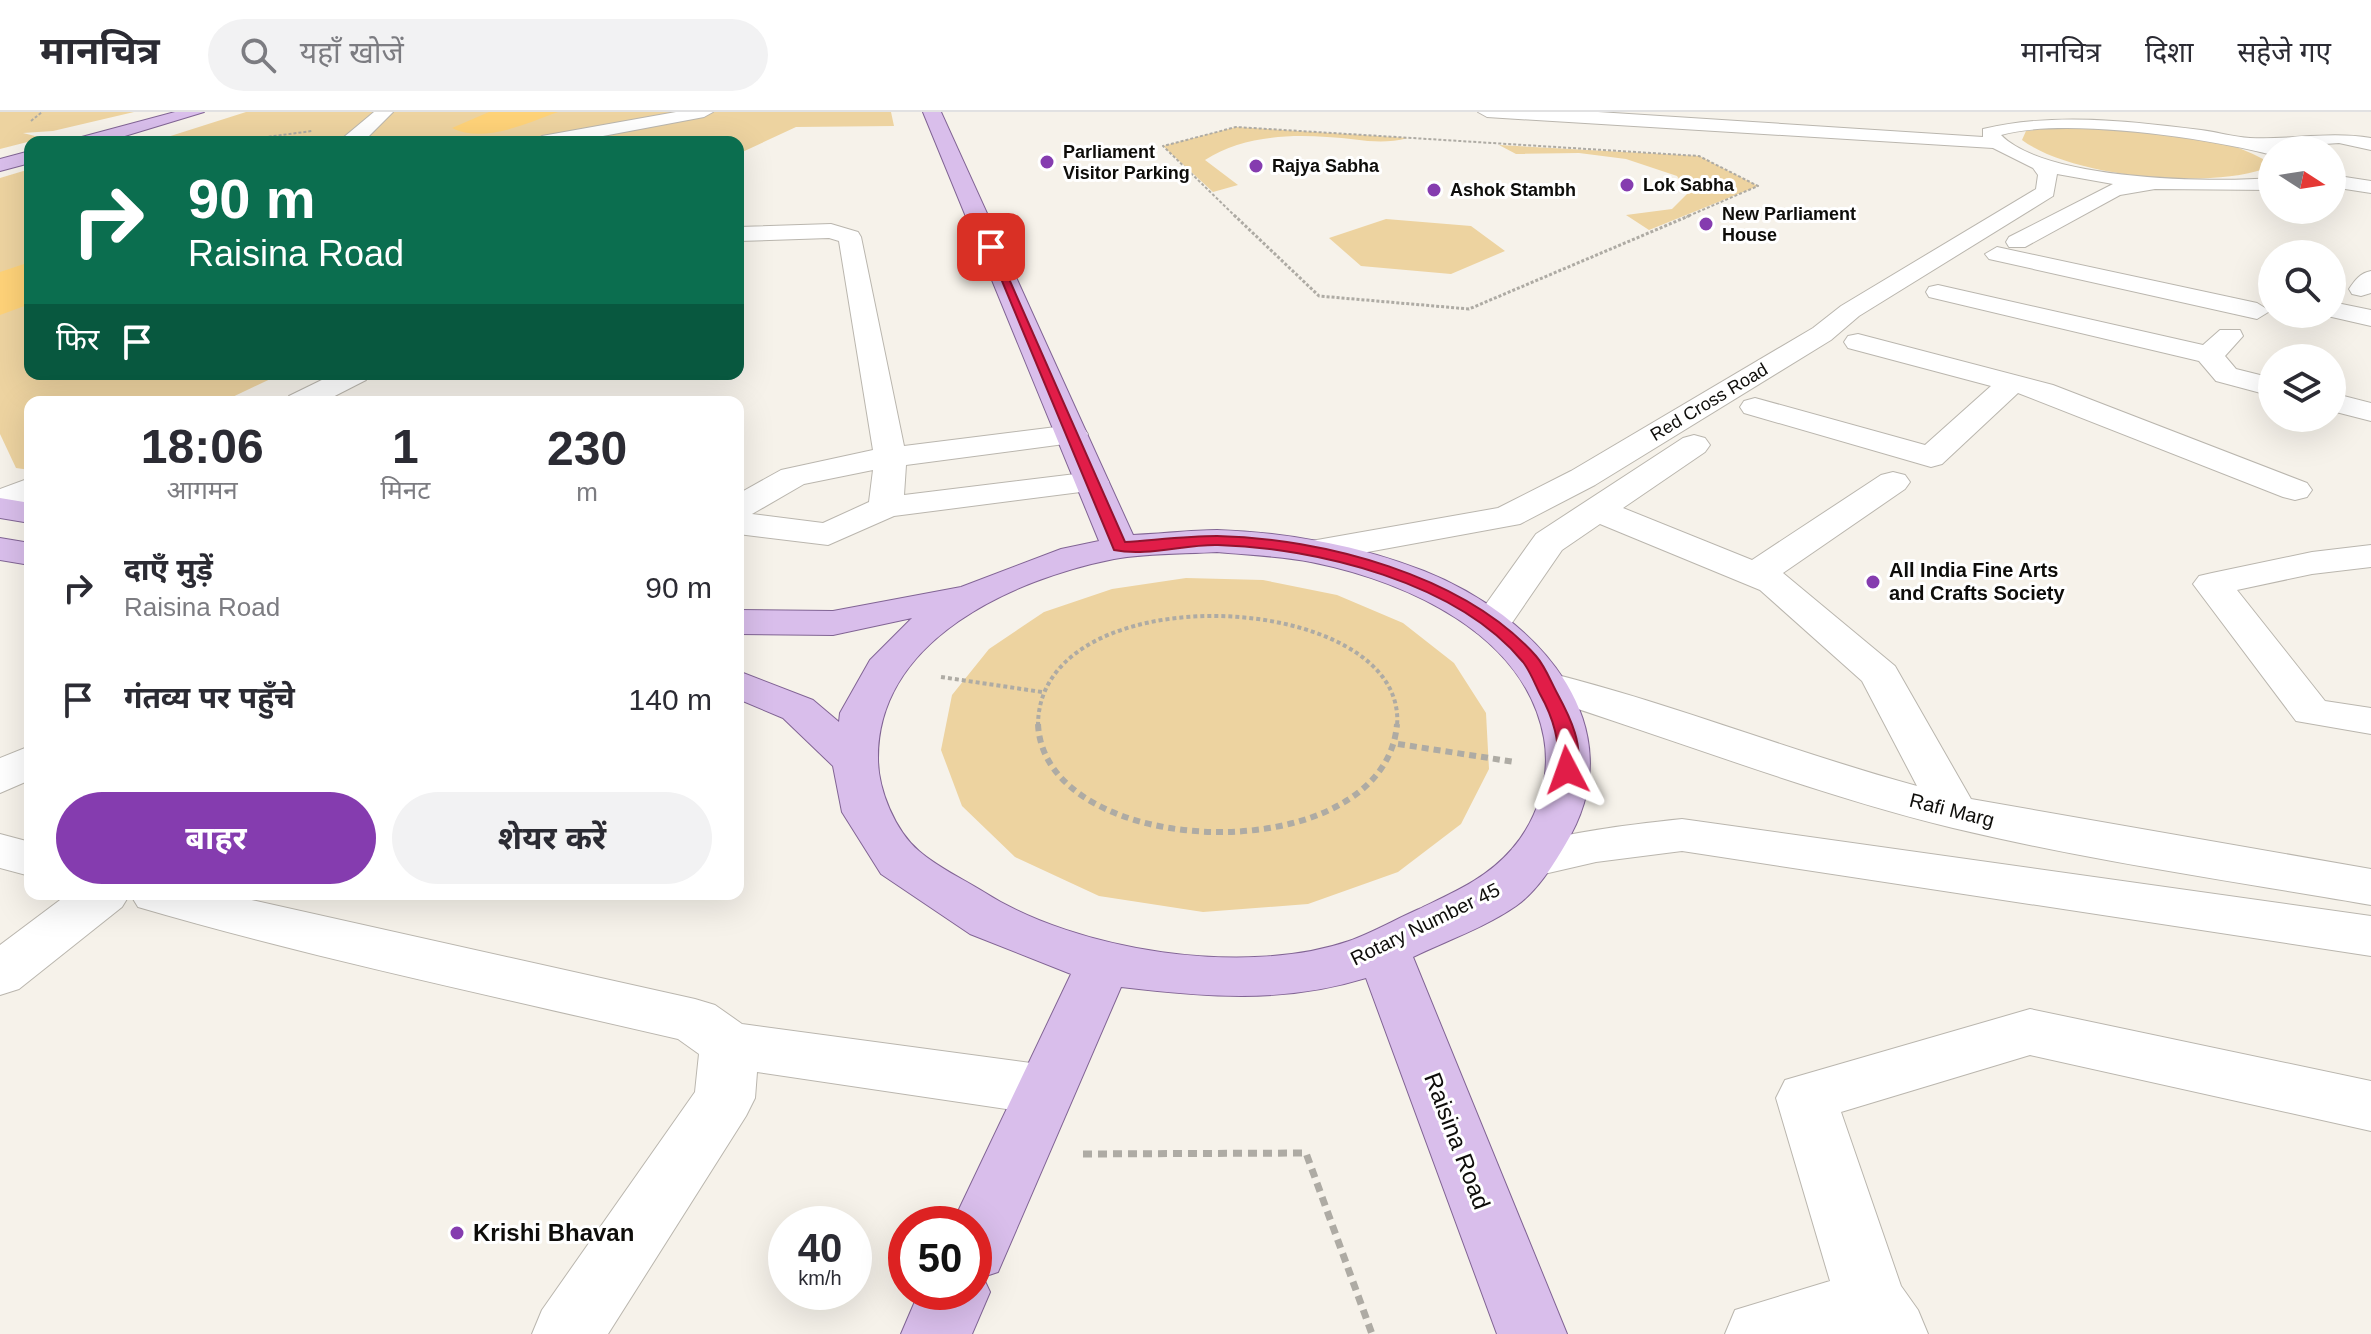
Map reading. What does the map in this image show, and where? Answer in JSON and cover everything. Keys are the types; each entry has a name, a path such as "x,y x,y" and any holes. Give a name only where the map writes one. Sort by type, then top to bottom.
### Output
{"main road":[{"path":"106,136 195,112"},
{"path":"932,112 1120,547"},
{"path":"0,165 24,159"},
{"path":"0,505 24,511"},
{"name":"Rotary Number 45","path":"1217,541 1313,551 1410,579 1453,600 1491,625 1530,660 1546,685 1562,717 1569,752 1567,788 1554,824 1531,860 1498,893 1359,960 1293,973 1223,978 1103,965 989,921 899,862 866,812 855,761 862,713 885,669 921,630 952,607 1030,570 1120,547 1217,541"},
{"path":"0,549 24,553"},
{"path":"744,622 833,623 916,608 989,588"},
{"path":"744,686 798,709 855,761"},
{"name":"Raisina Road","path":"1382,948 1532,1334"},
{"path":"992,1210 1103,965"},
{"path":"936,1334 947,1310"}],"street":[{"path":"359,136 384,112"},
{"path":"574,136 704,112"},
{"path":"1487,112 1995,143 2040,163 2153,183 2231,187 2258,185"},
{"path":"1570,117 1589,112"},
{"path":"2007,112 2030,119"},
{"path":"2162,124 2183,112"},
{"path":"1995,143 1990,137 1992,129 2030,119 2089,118 2162,124 2256,143 2339,138 2371,144"},
{"path":"2205,131 2227,118"},
{"name":"Red Cross Road","path":"1313,551 1508,517 1583,478 1822,334 1850,311 2046,192 2048,175 2040,163"},
{"name":"Red Cross Road","path":"1491,625 1549,542 1735,419 1997,254 2114,190 2153,183"},
{"path":"2346,183 2371,187"},
{"path":"2346,191 2371,195"},
{"path":"744,234 831,231 850,237 890,457 886,507"},
{"path":"1997,254 2258,305"},
{"path":"1914,307 2209,355 2226,375 2258,383"},
{"path":"2209,355 2258,311"},
{"path":"2346,313 2371,318"},
{"path":"1858,342 2043,391 2295,490"},
{"path":"312,396 344,380"},
{"path":"1735,419 1931,457 2012,383"},
{"path":"2346,406 2371,412"},
{"path":"744,505 793,477 890,457 1072,434"},
{"path":"744,524 828,534 886,507 1092,482"},
{"path":"1755,575 1893,482"},
{"path":"0,505 24,491"},
{"path":"1597,510 1773,582 1880,675 1954,812"},
{"path":"2371,556 2312,563 2212,584 2311,712 2371,721"},
{"name":"Rafi Marg","path":"1546,685 1695,731 1798,768 1954,812 2154,851 2371,887"},
{"path":"0,778 24,764"},
{"path":"1531,860 1596,845 1682,835 2371,936"},
{"path":"0,851 24,857"},
{"path":"0,974 96,900"},
{"path":"208,900 268,907 695,1021 729,1045 1046,1090"},
{"path":"1760,1334 1882,1319 1806,1098 2030,1032 2371,1106"},
{"path":"567,1334 725,1098 729,1045"}],"path":[{"path":"1236,127 1699,156 1758,186 1469,309 1319,296 1163,146 1236,127"},
{"path":"273,136 317,130"},
{"path":"1201,614 1254,616 1304,628 1348,648 1380,675 1398,708 1398,744 1377,780 1334,810 1275,829 1207,834 1140,822 1086,798 1049,765 1036,728 1042,692 1066,661 1103,637 1149,621 1201,614"},
{"path":"885,669 1042,692"},
{"path":"1398,744 1567,770"},
{"path":"1017,1154 1306,1153 1372,1334"}],"shaded area":[{"path":"0,112 134,112 53,131 23,133 35,136 24,136 24,143 0,149"},
{"path":"246,112 891,112 894,126 796,127 744,151 744,136 171,136"},
{"path":"489,112 558,112 491,133 478,134 452,128"},
{"path":"2080,124 2174,133 2242,149 2258,157 2258,170 2208,178 2140,176 2105,171 2044,153 2022,140 2026,131"},
{"path":"1236,127 1408,138 1377,141 1296,136 1233,146 1205,160 1238,185 1213,192 1163,146"},
{"path":"1499,145 1699,156 1758,186 1649,230 1626,215 1672,209 1688,193 1677,176 1626,159 1579,153 1516,154"},
{"path":"24,171 24,380 268,380 235,396 24,396 24,469 16,468 0,434 0,178"},
{"path":"1386,219 1471,226 1505,251 1451,274 1361,266 1329,238"},
{"path":"24,264 24,306 0,315 0,272"},
{"path":"1186,578 1263,580 1337,595 1403,623 1454,663 1486,713 1489,769 1461,824 1398,872 1308,904 1203,912 1099,896 1015,857 962,806 941,750 952,695 989,649 1044,612 1112,589"}],"place":[{"name":"Parliament Visitor Parking","path":"1047,162"},
{"name":"Rajya Sabha","path":"1256,166"},
{"name":"Lok Sabha","path":"1627,185"},
{"name":"Ashok Stambh","path":"1434,190"},
{"name":"New Parliament House","path":"1706,224"},
{"name":"All India Fine Arts and Crafts Society","path":"1873,582"},
{"name":"Krishi Bhavan","path":"457,1233"}],"route":[{"path":"991,247 1120,547 1217,541 1313,551 1363,562 1410,579 1453,600 1491,625 1530,660 1562,717 1569,752 1567,770"}]}
